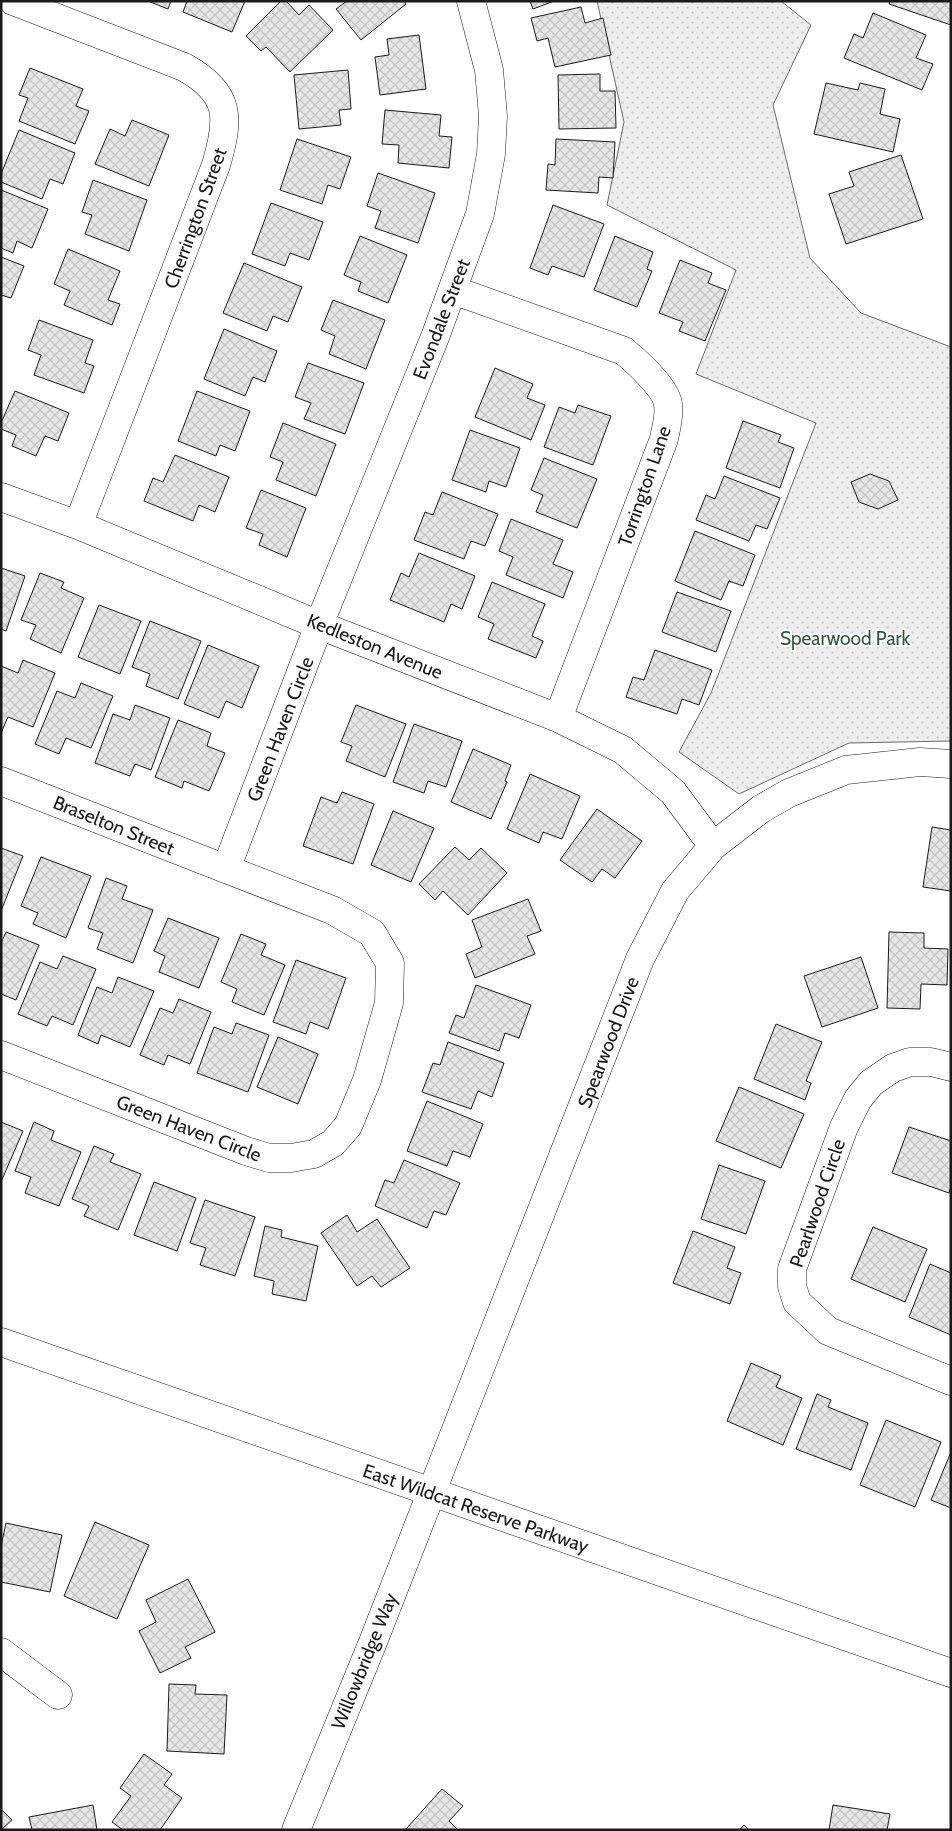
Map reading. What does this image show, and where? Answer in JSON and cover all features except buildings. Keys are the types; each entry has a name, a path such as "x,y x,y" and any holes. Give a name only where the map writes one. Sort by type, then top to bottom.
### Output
{"street":[{"name":"Cherrington Street","path":"12,1 184,67 202,77 216,92 225,115 223,140 216,165 78,524"},
{"name":"Evondale Street","path":"319,625 453,290 480,214 491,154 493,116 489,70 471,1"},
{"name":"Torrington Lane","path":"453,290 624,351 648,371 668,402 669,411 664,439 558,718"},
{"name":"Kedleston Avenue","path":"1,497 78,524 319,625 558,718 624,750 673,792 713,846"},
{"name":"Green Haven Circle","path":"1,1055 246,1151 269,1158 291,1158 314,1154 333,1143 348,1126 366,1080 389,1003 390,963 372,934 332,910 226,870 319,625"},
{"name":"Spearwood Drive","path":"431,1493 640,959 675,891 713,846 761,809 790,793 846,770 920,762 951,764"},
{"name":"Braselton Street","path":"1,781 226,870"},
{"name":"Pearlwood Circle","path":"951,1067 931,1062 910,1062 893,1068 871,1083 858,1099 844,1127 792,1269 792,1286 797,1302 828,1331 951,1381"},
{"name":"East Wildcat Reserve Parkway","path":"1,1342 951,1673"},
{"name":"Willowbridge Way","path":"296,1830 373,1642 431,1493"},
{"path":"1,1652 58,1695"}],"green space":[{"name":"Spearwood Park","path":"597,1 781,1 811,25 773,105 810,258 861,313 951,347 951,741 849,743 739,794 679,752 711,693 816,423 696,374 736,270 607,205 624,122"}]}
